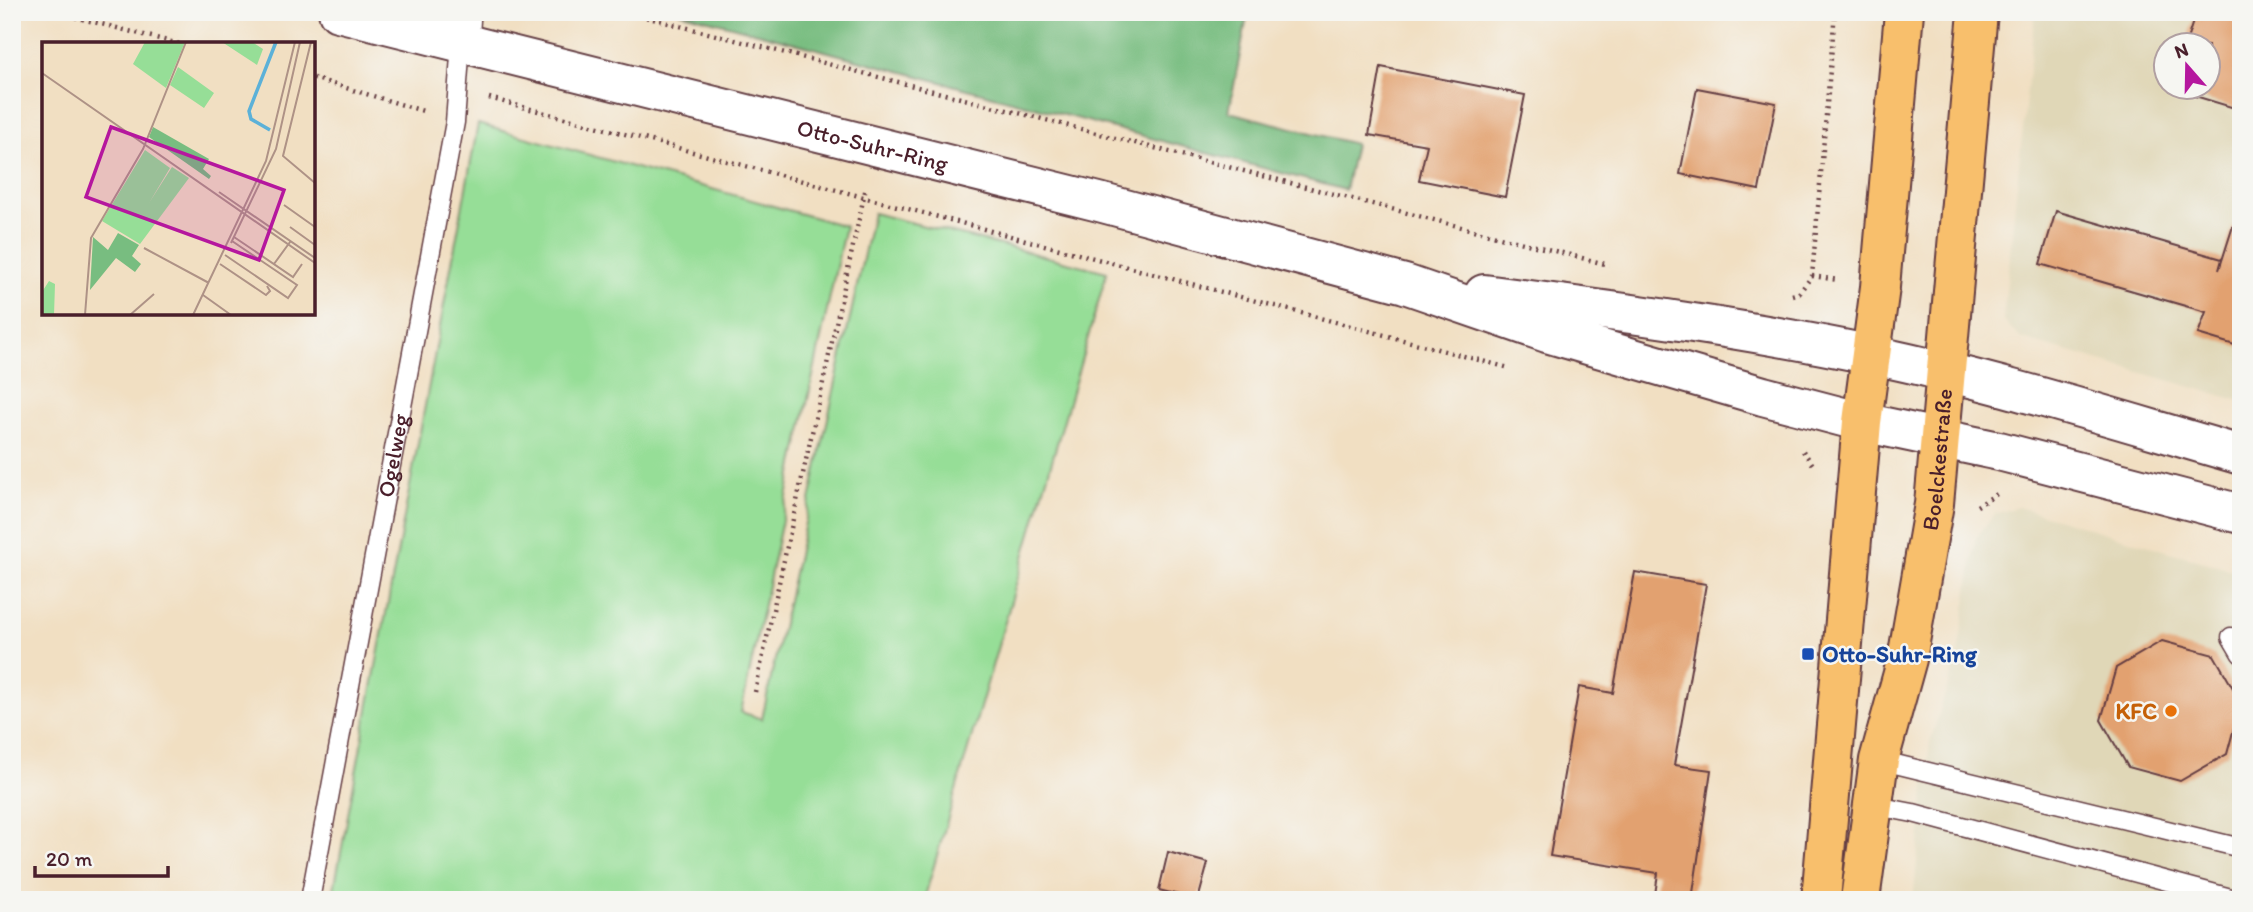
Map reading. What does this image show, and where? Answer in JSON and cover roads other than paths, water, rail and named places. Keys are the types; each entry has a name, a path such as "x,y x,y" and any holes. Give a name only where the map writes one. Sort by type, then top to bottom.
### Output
{"main road":[{"path":"1821,900 1862,422 1871,355 1904,12"},
{"name":"Boelckestraße","path":"1860,900 1879,760 1915,623 1934,504 1978,12"}],"street":[{"name":"Otto-Suhr-Ring","path":"338,12 462,28 874,146 1405,284 1572,341 1862,422 1938,438 2241,514"},
{"name":"Otto-Suhr-Ring","path":"1405,284 1664,319 1871,355 1944,371 2241,456"}],"lane":[{"name":"Ogelweg","path":"310,900 455,122 462,28"},
{"path":"2231,636 2241,654"},
{"path":"1879,760 2241,848"},
{"path":"1871,805 1913,813 2238,900"}],"place":[{"name":"Otto-Suhr-Ring","path":"1808,654"},
{"name":"KFC","path":"2171,711"}]}
